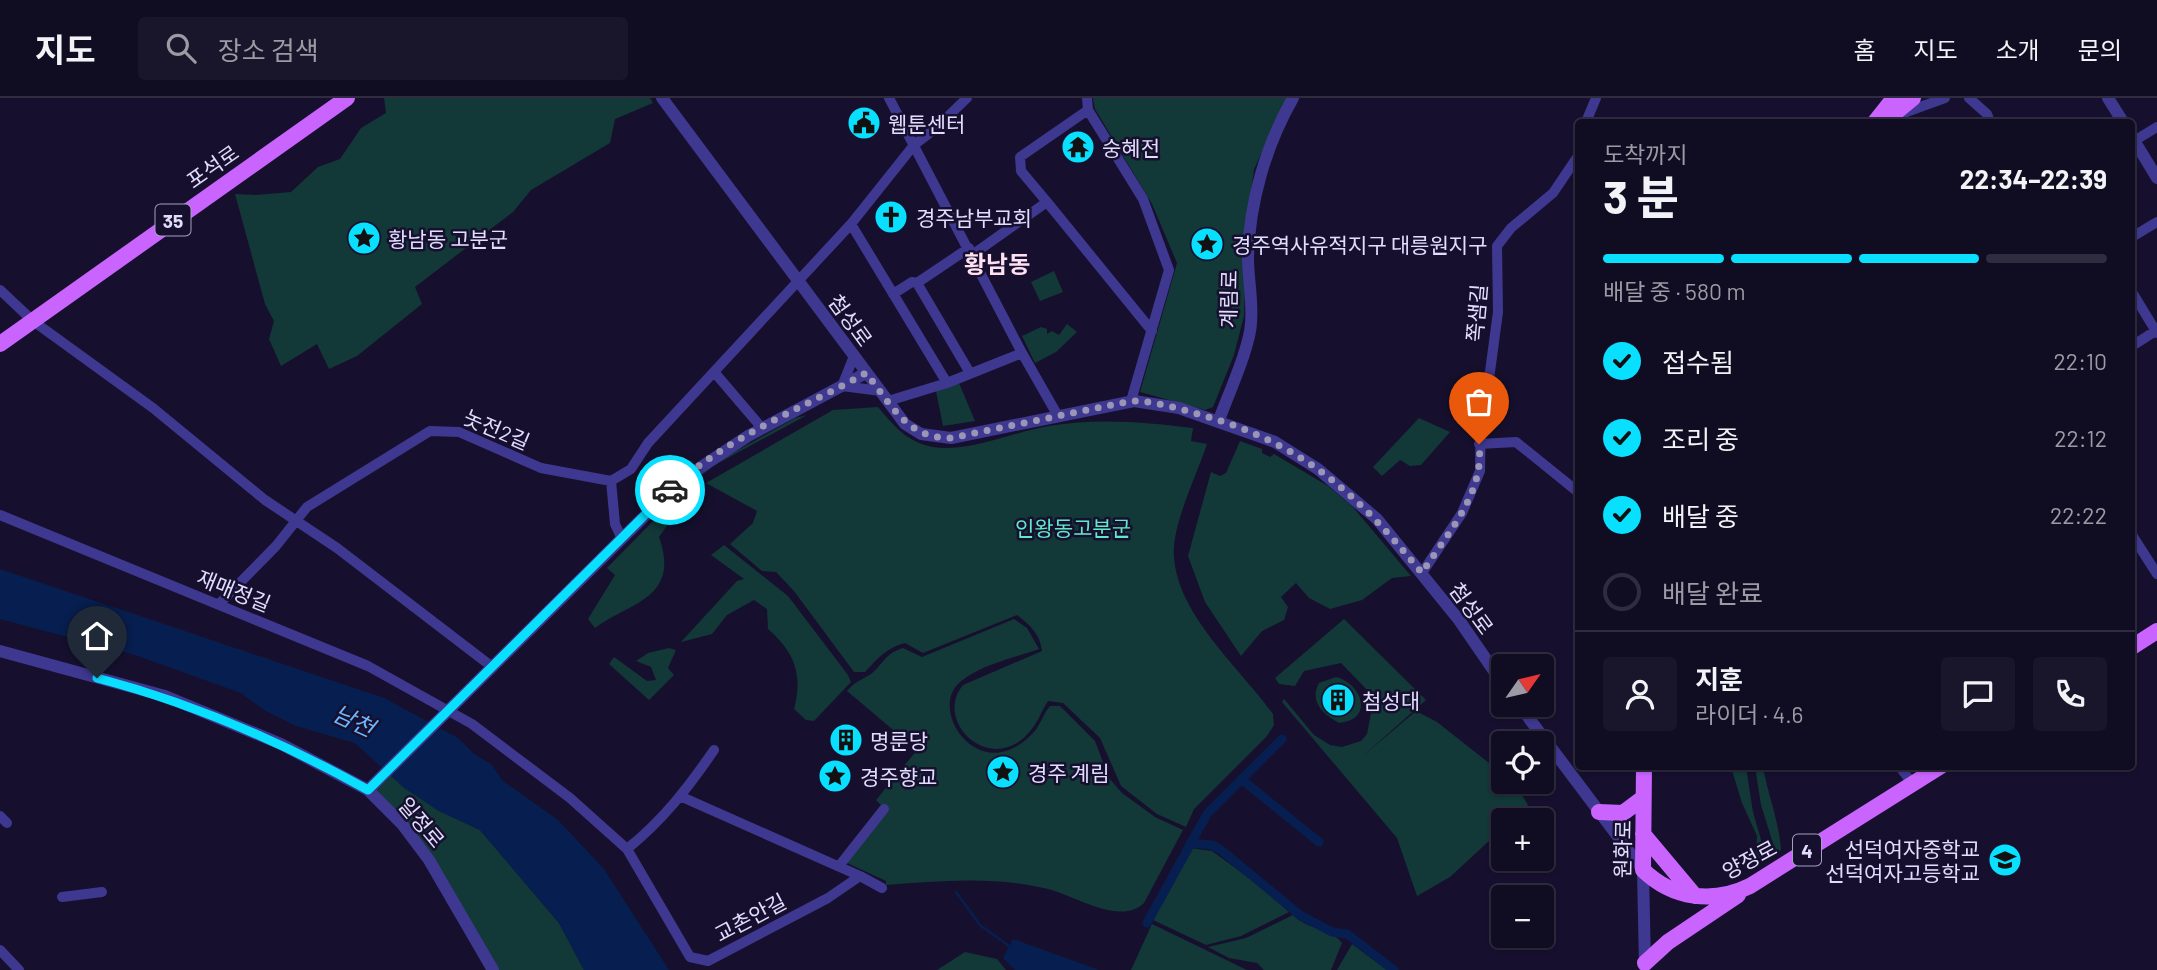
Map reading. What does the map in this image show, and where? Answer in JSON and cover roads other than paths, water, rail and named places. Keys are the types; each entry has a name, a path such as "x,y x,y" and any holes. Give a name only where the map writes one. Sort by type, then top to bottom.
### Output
{"main road":[{"name":"포석로","path":"0,344 347,98"},
{"path":"1882,119 1896,98"},
{"path":"1884,119 1913,98"},
{"path":"2135,645 2157,631"},
{"name":"원화로","path":"1643,870 1644,770"},
{"name":"양정로","path":"1643,870 1672,890 1695,896 1721,897 1750,886 1936,770"},
{"path":"1599,812 1623,813 1643,798"},
{"path":"1643,834 1695,896"},
{"path":"1642,968 1668,942 1750,886"}],"street":[{"path":"889,98 1021,353 1058,416"},
{"path":"621,537 615,524 611,481 631,469 648,443 851,224 914,145 967,98"},
{"path":"1087,98 1088,110 1143,199 1166,259 1167,282 1131,401"},
{"name":"계림로","path":"1219,420 1251,324 1248,258 1251,222 1260,183 1280,121 1293,98"},
{"path":"1587,119 1596,98"},
{"path":"1887,119 1945,98"},
{"path":"1969,98 1989,119"},
{"path":"2108,98 2121,119"},
{"name":"첨성로","path":"665,99 905,424 921,434 936,438 1131,401 1170,406 1219,420 1275,442 1318,469 1377,519 1422,573 1491,668"},
{"path":"1088,110 1020,157 1021,171 1152,331"},
{"path":"2135,138 2157,127"},
{"path":"2135,142 2157,178"},
{"name":"쪽샘길","path":"1422,573 1471,497 1480,471 1479,444 1498,312 1497,246 1511,228 1553,193 1575,160"},
{"path":"893,294 912,282 918,283 1047,202"},
{"path":"2135,235 2157,222"},
{"path":"851,224 947,383"},
{"path":"918,283 970,373"},
{"path":"0,290 33,321 153,408 265,500 491,666"},
{"path":"2135,297 2157,331 2135,344"},
{"path":"842,386 884,396 947,383 1021,353"},
{"path":"842,386 854,356"},
{"path":"715,373 762,428"},
{"path":"368,790 680,481 762,428 866,373"},
{"name":"놋전2길","path":"298,522 307,507 430,431 443,429 459,432 541,468 611,481"},
{"path":"1479,444 1516,442 1575,490"},
{"name":"재매정길","path":"0,515 368,666 447,711"},
{"path":"219,604 298,522"},
{"path":"2135,540 2157,574"},
{"name":"일정로","path":"0,651 165,696 281,744 368,790 401,824 429,860 493,970"},
{"name":"교촌안길","path":"447,711 472,724 570,798 627,849 690,957 708,961 828,898 860,876"},
{"path":"1529,718 1643,870"},
{"path":"627,849 658,824 682,797 714,750"},
{"path":"1902,770 1913,783"},
{"path":"682,797 839,866 882,888"},
{"path":"839,866 884,809"},
{"name":"원화로","path":"1642,968 1643,870"},
{"path":"62,897 102,892"},
{"path":"0,950 19,970"}],"water":[{"name":"남천","path":"0,569 384,698 458,738 474,754 491,764 503,781 558,820 604,869 669,970 584,970 559,923 480,830 439,811 404,788 355,743 296,726 264,710 241,693 135,655 0,619"},
{"path":"1013,939 1099,970 1015,970 1003,958"}],"waterway":[{"path":"1147,923 1207,814 1282,739"},
{"path":"1241,779 1319,842"},
{"path":"1190,843 1212,845 1221,850 1300,915 1332,932 1347,934 1394,970"},
{"path":"956,892 980,925 1009,946"}],"place":[{"name":"웹툰센터","path":"864,123"},
{"name":"숭혜전","path":"1078,147"},
{"name":"경주남부교회","path":"891,217"},
{"name":"황남동 고분군","path":"364,238"},
{"name":"경주역사유적지구 대릉원지구","path":"1207,244"},
{"name":"첨성대","path":"1338,700"},
{"name":"명룬당","path":"846,740"},
{"name":"경주 계림","path":"1003,772"},
{"name":"경주향교","path":"835,776"},
{"name":"선덕여자중학교 선덕여자고등학교","path":"2005,860"}],"district":[{"name":"황남동","path":"997,263"}],"park label":[{"name":"인왕동고분군","path":"1073,527"}]}
